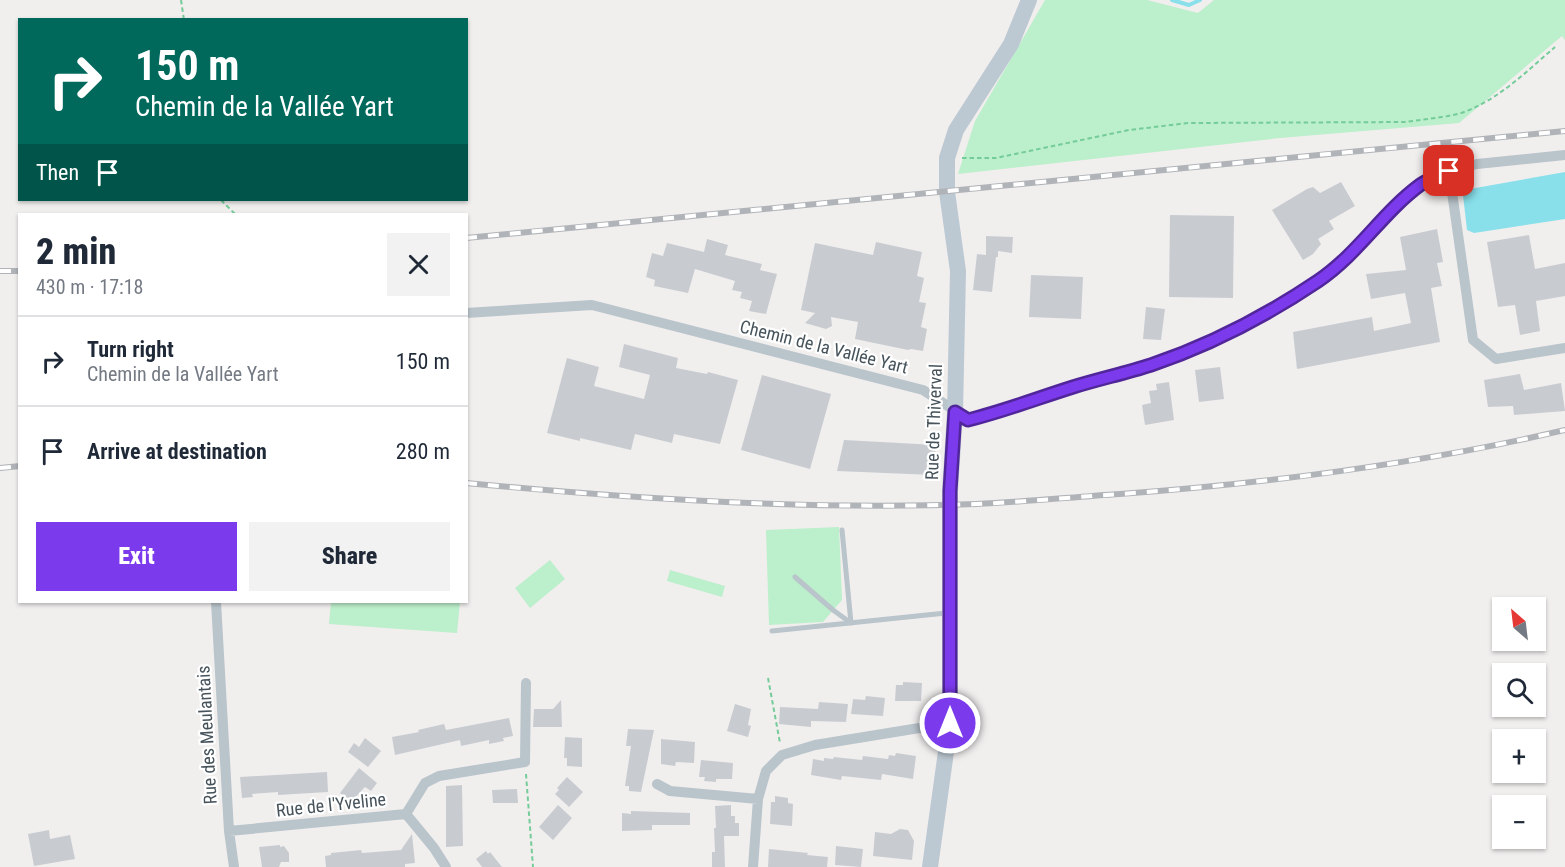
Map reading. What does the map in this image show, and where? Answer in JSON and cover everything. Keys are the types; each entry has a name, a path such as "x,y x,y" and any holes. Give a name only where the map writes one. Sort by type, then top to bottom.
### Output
{"street":[{"name":"Rue de Thiverval","path":"930,867 950,723 950,491 955,412 958,271 947,192 947,158 956,130 1011,44 1029,0"},
{"name":"Chemin de la Vallée Yart","path":"468,313 592,305 923,390 968,420 1001,412 1072,387 1178,355 1274,310 1345,261 1400,202 1422,183 1449,171 1477,164 1565,155"},
{"path":"1449,171 1473,340 1496,358 1565,348"},
{"name":"Rue des Meulantais","path":"216,603 229,831 234,867"},
{"path":"406,814 425,783 439,776 525,762 526,683"},
{"path":"753,867 758,799 766,771 782,755 815,745 950,723"},
{"path":"657,784 670,791 758,799"},
{"name":"Rue de l'Yveline","path":"229,831 406,814 434,848 446,867"}],"lane":[{"path":"842,530 851,623"},
{"path":"795,577 851,623"},
{"path":"772,631 951,613"}],"path":[{"path":"181,0 184,18"},
{"path":"947,158 996,158 1160,125 1406,122 1433,118 1460,113 1486,102 1517,80 1555,47"},
{"path":"222,201 234,213"},
{"path":"768,678 782,755"},
{"path":"525,762 533,867"}],"green space":[{"path":"1045,0 1147,0 1198,13 1214,0 1565,0 1565,40 1562,36 1459,123 1280,138 958,174 975,121"},
{"path":"839,527 842,600 823,622 769,625 766,530"},
{"path":"550,560 565,579 530,608 515,588"},
{"path":"670,570 725,586 722,597 667,581"},
{"path":"331,603 460,603 457,633 329,624"}],"water":[{"path":"1565,172 1565,219 1474,233 1467,230 1463,195 1470,189"}],"building":[{"path":"1341,182 1355,206 1329,221 1334,229 1318,239 1321,244 1313,254 1303,260 1272,210 1307,189 1313,187 1320,193"},
{"path":"1170,215 1234,216 1233,298 1169,297"},
{"path":"1437,229 1443,262 1437,263 1442,286 1431,288 1440,342 1297,369 1293,332 1372,317 1374,331 1411,323 1405,293 1371,299 1366,274 1406,270 1400,237"},
{"path":"1529,235 1535,269 1565,263 1565,296 1536,301 1540,331 1520,335 1515,305 1498,307 1487,242"},
{"path":"986,236 1013,237 1012,253 998,251 992,292 973,290 977,254 986,255"},
{"path":"707,239 728,245 725,255 762,264 760,270 777,274 766,314 749,311 752,301 740,298 742,292 732,290 735,281 695,269 688,293 654,286 655,280 646,277 652,253 663,256 667,243 704,252"},
{"path":"876,242 922,252 917,276 924,278 919,302 926,303 921,327 927,329 923,351 855,339 858,322 831,317 832,326 826,329 805,323 815,313 801,310 815,243 873,255"},
{"path":"1031,275 1083,277 1081,319 1029,317"},
{"path":"1146,307 1165,309 1161,340 1143,339"},
{"path":"624,344 678,358 676,368 707,374 708,372 738,380 720,444 674,434 672,443 635,434 631,450 547,433 567,358 599,367 594,386 644,399 650,375 619,367"},
{"path":"1220,367 1224,399 1199,402 1195,370"},
{"path":"1520,374 1524,390 1561,383 1565,411 1514,415 1513,406 1488,407 1484,380"},
{"path":"762,375 831,394 810,469 741,450"},
{"path":"1169,382 1174,420 1145,425 1142,405 1151,403 1149,391 1157,390 1156,384"},
{"path":"844,440 936,445 933,475 837,471"},
{"path":"903,682 922,683 921,701 895,701 896,685 903,685"},
{"path":"866,696 885,698 883,716 851,714 853,699 865,700"},
{"path":"561,700 562,727 533,727 534,709 553,709"},
{"path":"819,702 848,704 846,722 811,721 811,727 779,724 780,707 818,709"},
{"path":"735,704 751,709 748,725 751,726 748,737 727,731"},
{"path":"509,718 513,736 503,738 504,741 489,744 489,740 461,746 460,740 395,755 392,737 444,724 446,730"},
{"path":"628,729 654,730 641,792 629,791 629,786 625,786 631,746 626,746"},
{"path":"565,737 582,738 582,767 567,766 567,758 564,758"},
{"path":"365,738 381,751 368,767 348,752 354,743 359,747"},
{"path":"661,739 695,742 694,763 676,762 675,766 661,764"},
{"path":"896,753 916,756 913,779 882,774 881,780 842,776 841,780 811,775 813,759 824,761 824,758 833,759 834,757 862,760 863,756 888,759 889,755 895,756"},
{"path":"701,760 733,763 732,779 716,779 716,782 704,781 705,777 699,777"},
{"path":"359,768 377,783 371,791 365,787 351,802 340,793"},
{"path":"327,772 328,792 278,795 278,792 252,794 253,797 242,798 240,777"},
{"path":"567,777 583,792 569,807 555,794 559,790 557,788"},
{"path":"462,785 463,846 446,847 446,786"},
{"path":"517,789 518,803 493,803 492,790"},
{"path":"775,796 788,798 788,803 793,804 792,826 770,824 771,802 775,802"},
{"path":"558,805 572,818 553,840 539,827"},
{"path":"731,805 731,816 735,816 735,823 739,823 739,836 724,836 725,867 712,867 712,852 715,852 715,806"},
{"path":"631,811 690,813 690,825 652,825 652,830 622,831 622,813 631,814"},
{"path":"900,829 908,830 914,841 912,860 873,856 875,832 891,834"},
{"path":"49,830 50,839 70,835 75,859 34,866 28,834"},
{"path":"412,834 415,863 405,864 405,867 326,867 325,856 331,853 401,850"},
{"path":"280,845 280,847 284,846 289,853 289,862 281,862 279,867 262,867 259,847"},
{"path":"836,846 863,849 861,867 835,865"},
{"path":"769,849 828,857 827,867 768,867"},
{"path":"486,851 488,854 490,852 502,867 482,867 476,859"}],"waterway":[{"path":"1172,0 1189,5 1200,0"}],"railway":[{"path":"468,238 1565,131"},
{"path":"0,271 18,271"},
{"path":"468,483 721,502 849,506 976,504 1232,484 1344,471 1455,453 1565,430"},
{"path":"0,468 18,466"}],"route":[{"path":"950,723 950,491 955,412 968,420 1001,412 1072,387 1150,365 1240,327 1274,310 1333,270 1370,235 1392,208 1422,183 1449,171"}]}
